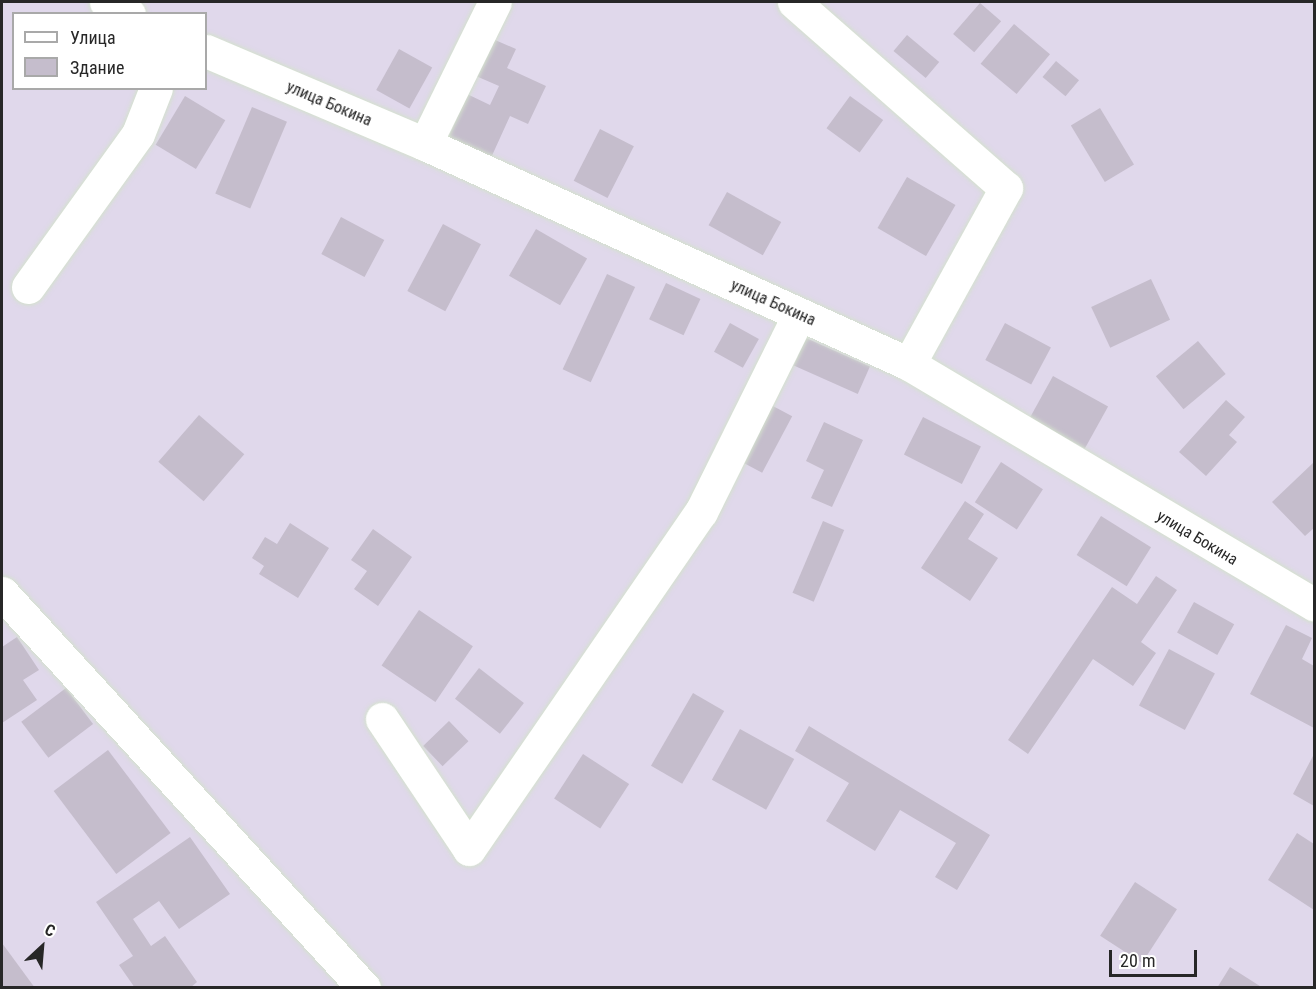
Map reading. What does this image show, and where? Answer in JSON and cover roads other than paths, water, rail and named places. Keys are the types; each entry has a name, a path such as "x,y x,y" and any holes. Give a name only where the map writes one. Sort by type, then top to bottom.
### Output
{"street":[{"path":"106,2 125,12"},
{"path":"424,144 495,2"},
{"path":"794,2 1006,188 909,364"},
{"name":"улица Бокина","path":"207,51 424,144 909,364 1314,604"},
{"path":"28,287 138,134 155,90"},
{"path":"382,719 468,849 701,512 799,315"},
{"path":"2,593 364,987"}]}
